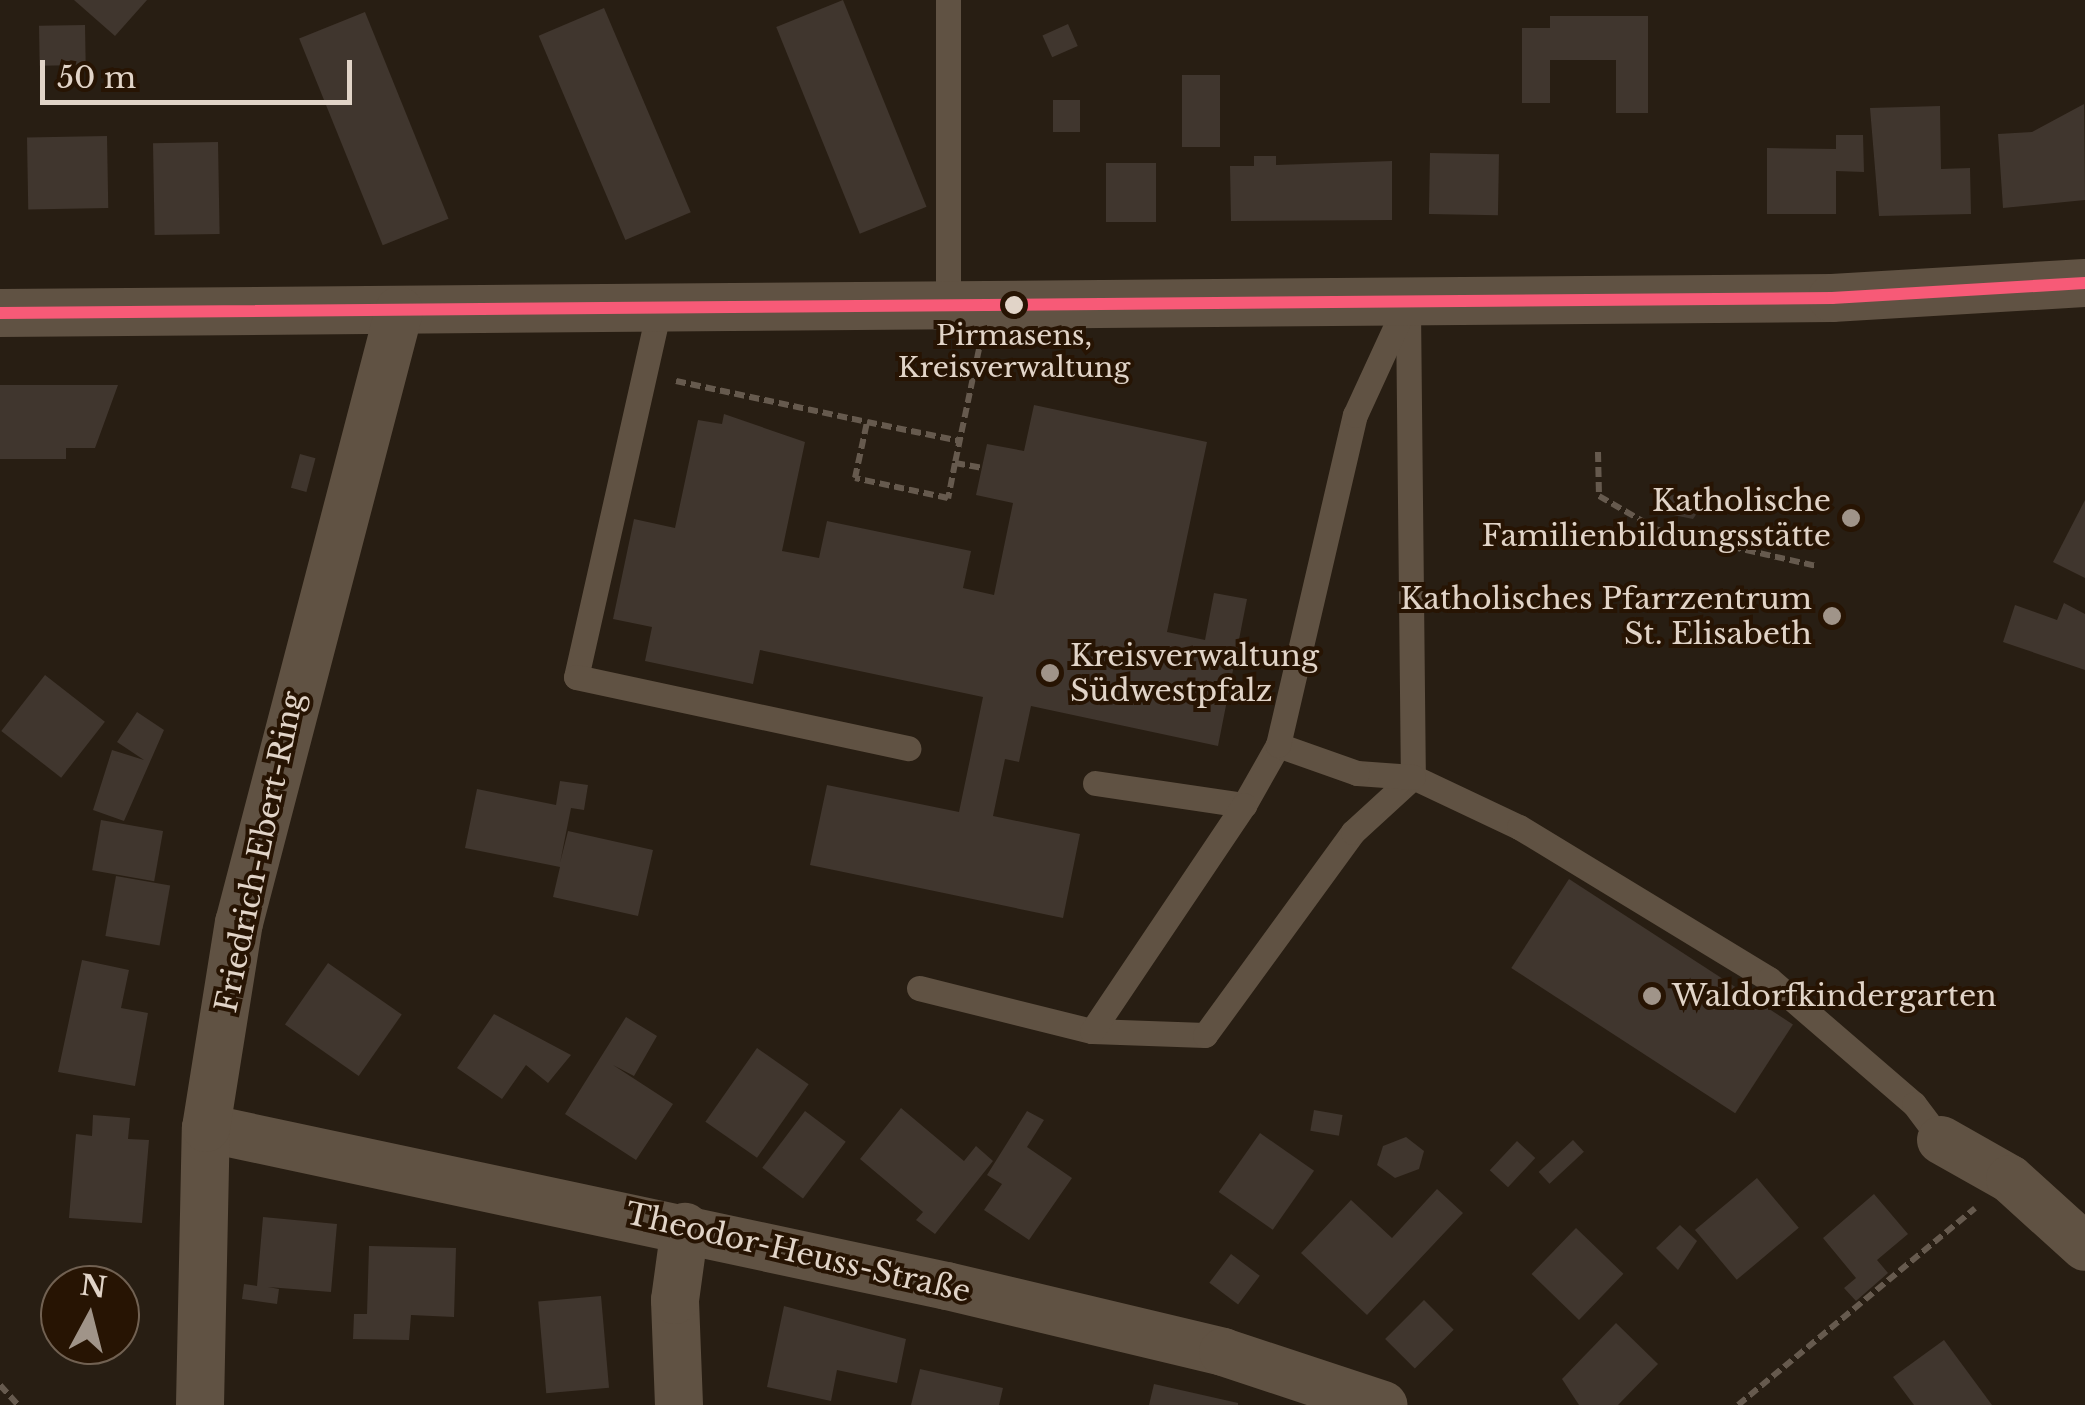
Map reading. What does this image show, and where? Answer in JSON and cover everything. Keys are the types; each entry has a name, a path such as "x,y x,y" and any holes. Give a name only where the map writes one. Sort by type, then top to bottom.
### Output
{"street":[{"path":"0,313 659,310 969,302 1832,298 2085,283"},
{"name":"Friedrich-Ebert-Ring","path":"200,1405 206,1128 260,820 400,311"},
{"name":"Theodor-Heuss-Straße","path":"206,1128 684,1227 1223,1352 1383,1405"},
{"path":"1941,1140 2010,1179 2085,1246"},
{"path":"679,1405 675,1300 684,1227"}],"lane":[{"path":"948,0 969,302"},
{"path":"1092,1031 1244,805 1278,744 1356,415 1408,300"},
{"path":"919,988 1092,1031 1205,1035 1353,832 1413,777 1408,300"},
{"path":"659,310 576,677 908,748"},
{"path":"1278,744 1358,773 1413,777 1519,827 1768,979 1914,1104 1941,1140"},
{"path":"1095,783 1244,805"}],"path":[{"path":"867,422 855,478 948,498 960,440 969,302"},
{"path":"716,390 960,440"},
{"path":"1598,452 1599,496 1658,530 1818,566"},
{"path":"955,462 982,468"},
{"path":"1738,1405 2010,1179"},
{"path":"0,1385 18,1405"}],"building":[{"path":"74,0 147,0 115,36"},
{"path":"843,0 927,207 860,234 776,27"},
{"path":"604,8 691,212 625,240 539,36"},
{"path":"365,12 449,219 383,245 299,39"},
{"path":"1550,16 1648,16 1648,113 1616,113 1616,60 1550,60 1550,103 1522,103 1522,28 1550,28"},
{"path":"1068,24 1078,46 1052,57 1042,35"},
{"path":"85,25 86,65 40,66 39,26"},
{"path":"1182,75 1220,75 1220,147 1182,147"},
{"path":"1053,100 1080,100 1080,132 1053,132"},
{"path":"2084,104 2085,200 2003,208 1998,134 2032,132"},
{"path":"1940,106 1941,169 1970,168 1971,214 1879,216 1870,108"},
{"path":"1836,135 1863,135 1864,172 1836,171 1836,214 1767,214 1767,148 1836,149"},
{"path":"107,136 108,208 28,209 27,137"},
{"path":"218,142 220,234 155,235 153,143"},
{"path":"1430,153 1499,154 1498,215 1429,214"},
{"path":"1254,156 1276,156 1276,165 1392,161 1392,220 1231,221 1230,166 1254,166"},
{"path":"1106,163 1156,163 1156,222 1106,222"},
{"path":"0,385 118,385 95,448 66,448 66,459 0,459"},
{"name":"Kreisverwaltung Südwestpfalz","path":"1034,405 1207,442 1167,632 1205,640 1214,593 1247,599 1218,746 1031,706 1019,762 1005,759 993,816 1080,834 1063,918 810,865 827,785 959,812 983,697 760,650 753,684 645,661 652,627 613,619 634,519 675,528 698,420 722,424 724,414 805,442 782,551 819,558 827,521 971,551 963,588 994,595 1013,503 976,495 987,444 1024,451"},
{"path":"300,454 315,458 306,492 291,488"},
{"path":"1692,493 1702,506 1693,519 1659,512 1665,496"},
{"path":"2085,500 2085,578 2053,562"},
{"path":"2064,603 2085,614 2085,670 2003,642 2015,605 2057,620"},
{"path":"45,675 105,722 61,778 1,731"},
{"path":"137,712 164,730 124,821 93,810 112,750 144,760 117,742"},
{"path":"560,781 588,785 584,810 571,808 560,863 568,831 653,850 638,916 553,897 560,867 465,848 477,789 556,805"},
{"path":"101,820 163,831 154,881 92,870"},
{"path":"116,876 170,886 160,946 105,936"},
{"name":"Waldorfkindergarten","path":"1569,879 1793,1024 1735,1113 1511,968"},
{"path":"82,960 129,970 121,1008 148,1013 135,1086 58,1072"},
{"path":"328,963 402,1015 359,1076 285,1024"},
{"path":"494,1014 571,1055 548,1083 526,1065 502,1099 457,1068"},
{"path":"626,1017 657,1036 634,1076 613,1065 673,1104 636,1160 565,1114"},
{"path":"757,1048 809,1084 757,1158 705,1122"},
{"path":"901,1108 964,1161 976,1146 993,1161 935,1234 916,1220 923,1212 860,1159"},
{"path":"1314,1110 1343,1115 1339,1136 1310,1131"},
{"path":"805,1111 846,1142 803,1198 762,1168"},
{"path":"1027,1111 1044,1120 1027,1147 1072,1178 1029,1240 984,1210 1002,1184 987,1175"},
{"path":"93,1115 130,1118 128,1139 149,1140 142,1223 69,1218 76,1134 92,1136"},
{"path":"1260,1133 1314,1171 1273,1230 1219,1192"},
{"path":"1406,1137 1424,1151 1419,1169 1395,1178 1377,1165 1383,1146"},
{"path":"1573,1140 1584,1152 1550,1184 1539,1172"},
{"path":"1517,1141 1535,1158 1508,1187 1490,1170"},
{"path":"1757,1178 1799,1228 1737,1280 1695,1230"},
{"path":"1437,1189 1463,1213 1367,1315 1301,1253 1351,1200 1392,1238"},
{"path":"1874,1194 1908,1234 1877,1260 1888,1273 1856,1301 1844,1288 1856,1278 1823,1238"},
{"path":"263,1217 337,1224 331,1292 268,1287 279,1289 277,1304 242,1299 244,1284 257,1286"},
{"path":"1680,1225 1697,1241 1678,1270 1656,1248"},
{"path":"1576,1228 1623,1274 1579,1320 1532,1274"},
{"path":"369,1246 456,1248 454,1317 411,1315 409,1340 353,1339 354,1314 367,1314"},
{"path":"1231,1254 1260,1276 1238,1304 1209,1283"},
{"path":"601,1296 609,1388 546,1393 538,1301"},
{"path":"1424,1300 1454,1330 1415,1369 1385,1339"},
{"path":"784,1306 906,1339 897,1383 837,1370 831,1401 767,1387"},
{"path":"1616,1323 1658,1364 1618,1405 1579,1405 1562,1379"},
{"path":"1944,1340 1992,1405 1914,1405 1893,1377"},
{"path":"920,1369 1003,1388 999,1405 911,1405"},
{"path":"1154,1384 1238,1403 1238,1405 1149,1405"}],"transit line":[{"path":"0,313 1832,298 2085,283"}],"place":[{"name":"Pirmasens, Kreisverwaltung","path":"1014,305"},
{"name":"Katholische Familienbildungsstätte","path":"1851,518"},
{"name":"Katholisches Pfarrzentrum St. Elisabeth","path":"1832,616"},
{"name":"Kreisverwaltung Südwestpfalz","path":"1050,673"},
{"name":"Waldorfkindergarten","path":"1652,996"}]}
